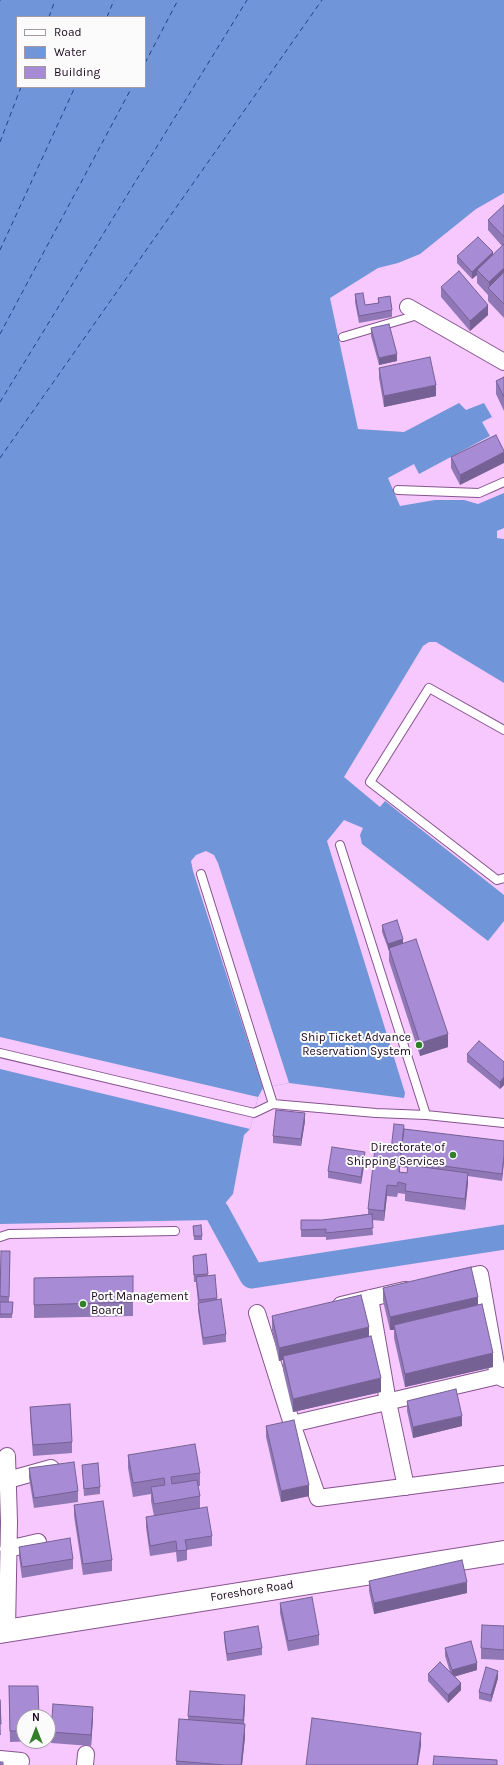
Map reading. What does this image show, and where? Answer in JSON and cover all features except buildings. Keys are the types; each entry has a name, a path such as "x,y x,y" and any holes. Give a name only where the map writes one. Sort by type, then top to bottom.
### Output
{"main road":[{"name":"Foreshore Road","path":"4,1631 504,1552"}],"street":[{"path":"414,310 504,362"},
{"path":"292,1424 501,1378 480,1274 326,1308"},
{"path":"370,1298 388,1402 406,1487"},
{"path":"264,1318 292,1424 318,1498 504,1474"},
{"path":"4,1631 9,1522 7,1456"},
{"path":"8,1480 56,1466"},
{"path":"8,1549 38,1542"},
{"path":"0,1759 21,1761 20,1765"}],"lane":[{"path":"343,338 414,310"},
{"path":"398,490 479,492 504,482"},
{"path":"504,730 429,688 370,782 497,880 504,878"},
{"path":"340,845 426,1115"},
{"path":"201,874 273,1104"},
{"path":"0,1053 254,1113 273,1104 376,1113 426,1115 504,1123"},
{"path":"0,1237 9,1234 175,1232"}],"water":[{"path":"0,0 504,0 504,193 476,209 420,254 398,263 378,268 330,298 358,429 404,432 459,403 466,410 484,403 492,417 482,422 490,436 419,474 414,464 388,478 400,506 435,500 464,500 478,504 504,493 504,528 497,531 497,538 504,539 504,683 436,642 429,642 423,646 344,777 380,807 385,801 504,895 504,921 488,941 362,844 360,835 363,828 344,820 327,841 405,1093 404,1098 289,1083 263,1088 258,1097 250,1129 244,1135 233,1194 211,1220 0,1224"}],"pier":[{"path":"206,851 214,855 218,863 289,1083 263,1088 193,871 191,861 196,855"},
{"path":"0,1037 258,1097 250,1129 0,1069"}],"waterway":[{"path":"217,1212 252,1276 504,1237"}],"ferry route":[{"path":"49,16 55,0"},
{"path":"107,16 114,0"},
{"path":"146,61 178,0"},
{"path":"0,402 247,0"},
{"path":"0,458 322,0"},
{"path":"0,142 21,88"},
{"path":"0,250 75,88"},
{"path":"0,334 131,88"}],"place":[{"name":"Ship Ticket Advance Reservation System","path":"419,1045"},
{"name":"Directorate of Shipping Services","path":"453,1155"},
{"name":"Port Management Board","path":"83,1304"}]}
